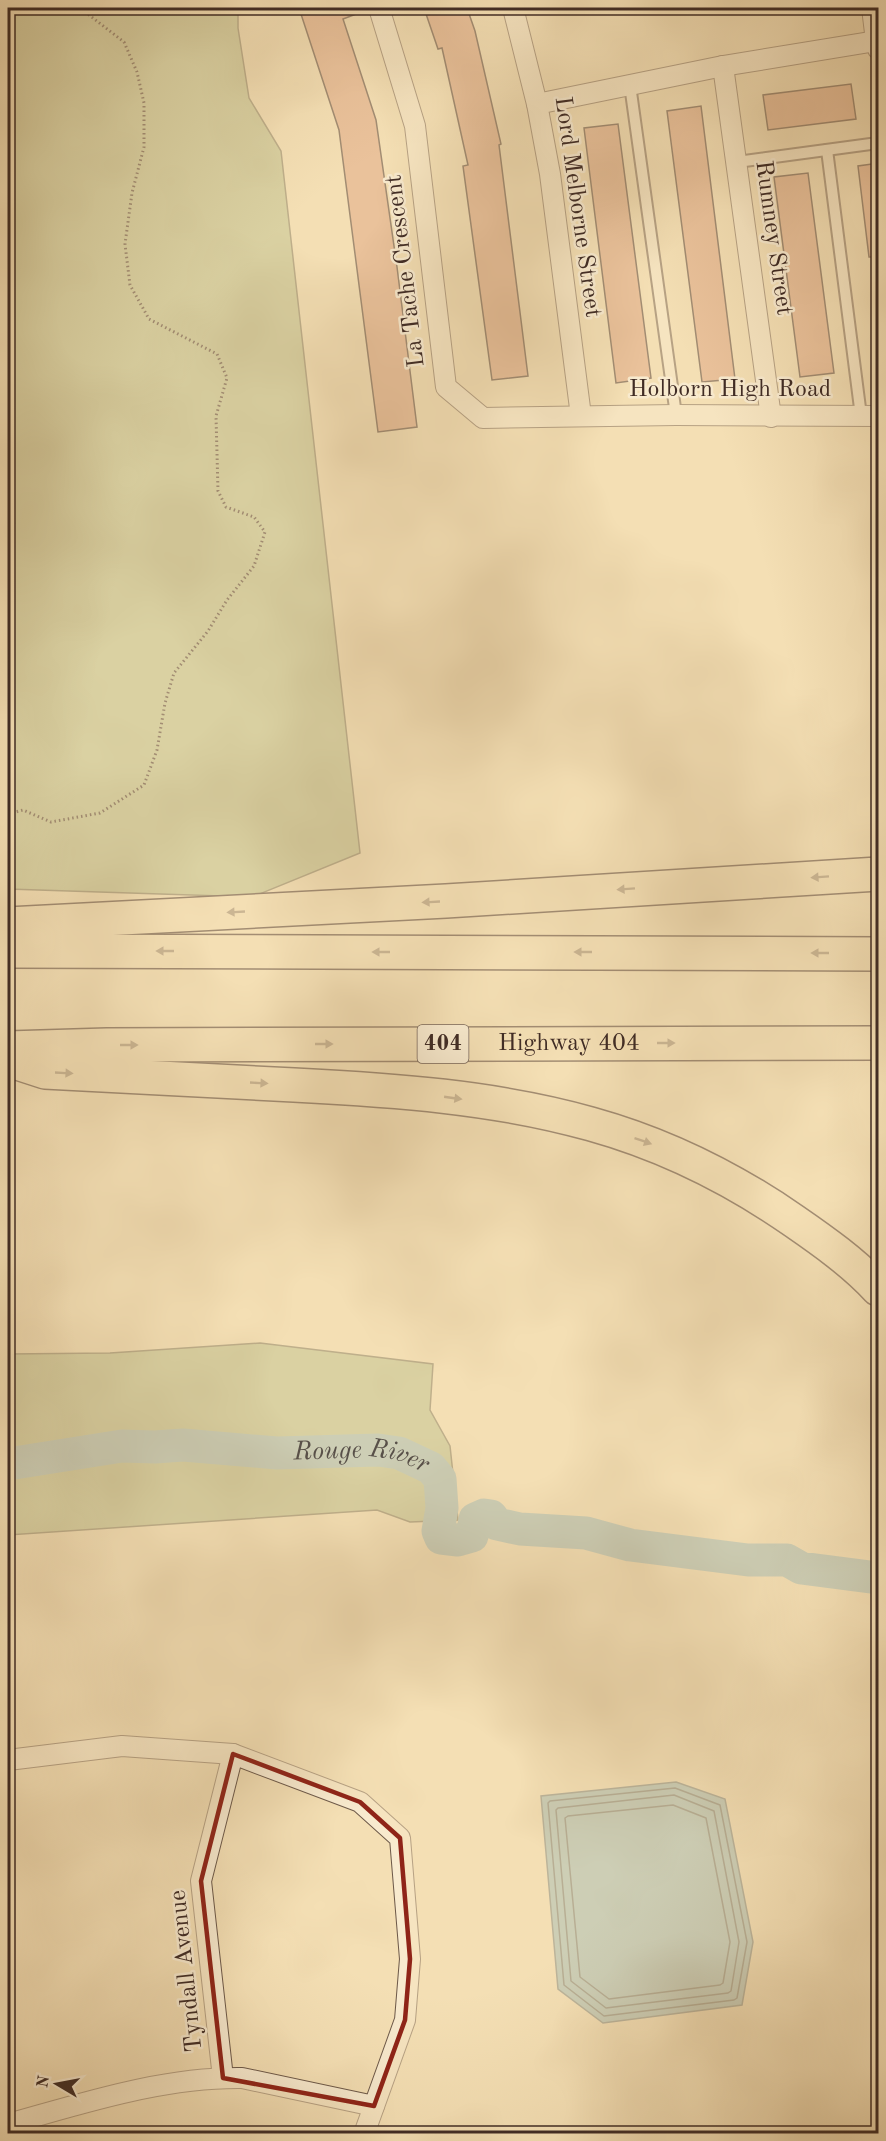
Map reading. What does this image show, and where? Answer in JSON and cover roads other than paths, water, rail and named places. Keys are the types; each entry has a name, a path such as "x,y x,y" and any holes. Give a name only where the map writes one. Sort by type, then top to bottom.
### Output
{"highway":[{"path":"8,924 446,901 879,873"},
{"path":"8,951 879,954"},
{"name":"Highway 404","path":"8,1048 106,1045 879,1043"},
{"path":"8,1060 45,1072 332,1087 431,1095 522,1108 590,1123 651,1144 760,1198 823,1241 879,1290"}],"street":[{"name":"La Tache Crescent","path":"379,8 415,126 446,387 483,418 581,416"},
{"name":"Lord Melborne Street","path":"513,8 537,104 550,174 581,416"},
{"path":"537,104 723,66 877,45 872,8"},
{"name":"Rumney Street","path":"723,66 771,417"},
{"name":"Holborn High Road","path":"581,416 870,416"},
{"path":"8,1760 122,1746 232,1754 360,1802 400,1838 410,1959 405,2020 364,2133"},
{"name":"Tyndall Avenue","path":"223,2078 201,1881 232,1754"},
{"path":"8,2124 132,2090 223,2078 242,2078 374,2106"}],"lane":[{"path":"630,86 676,415"},
{"path":"737,162 879,143"},
{"path":"828,150 870,416"}],"water":[{"path":"676,1782 725,1799 753,1942 742,2005 603,2023 558,1989 541,1796"}],"waterway":[{"name":"Rouge River","path":"8,1464 122,1446 183,1445 277,1453 378,1450 399,1453 431,1468 440,1479 442,1508 438,1531 441,1538 458,1540 472,1536 475,1519 484,1515 491,1516 497,1524 520,1529 586,1533 630,1545 748,1560 787,1560 801,1568 878,1578"}]}
